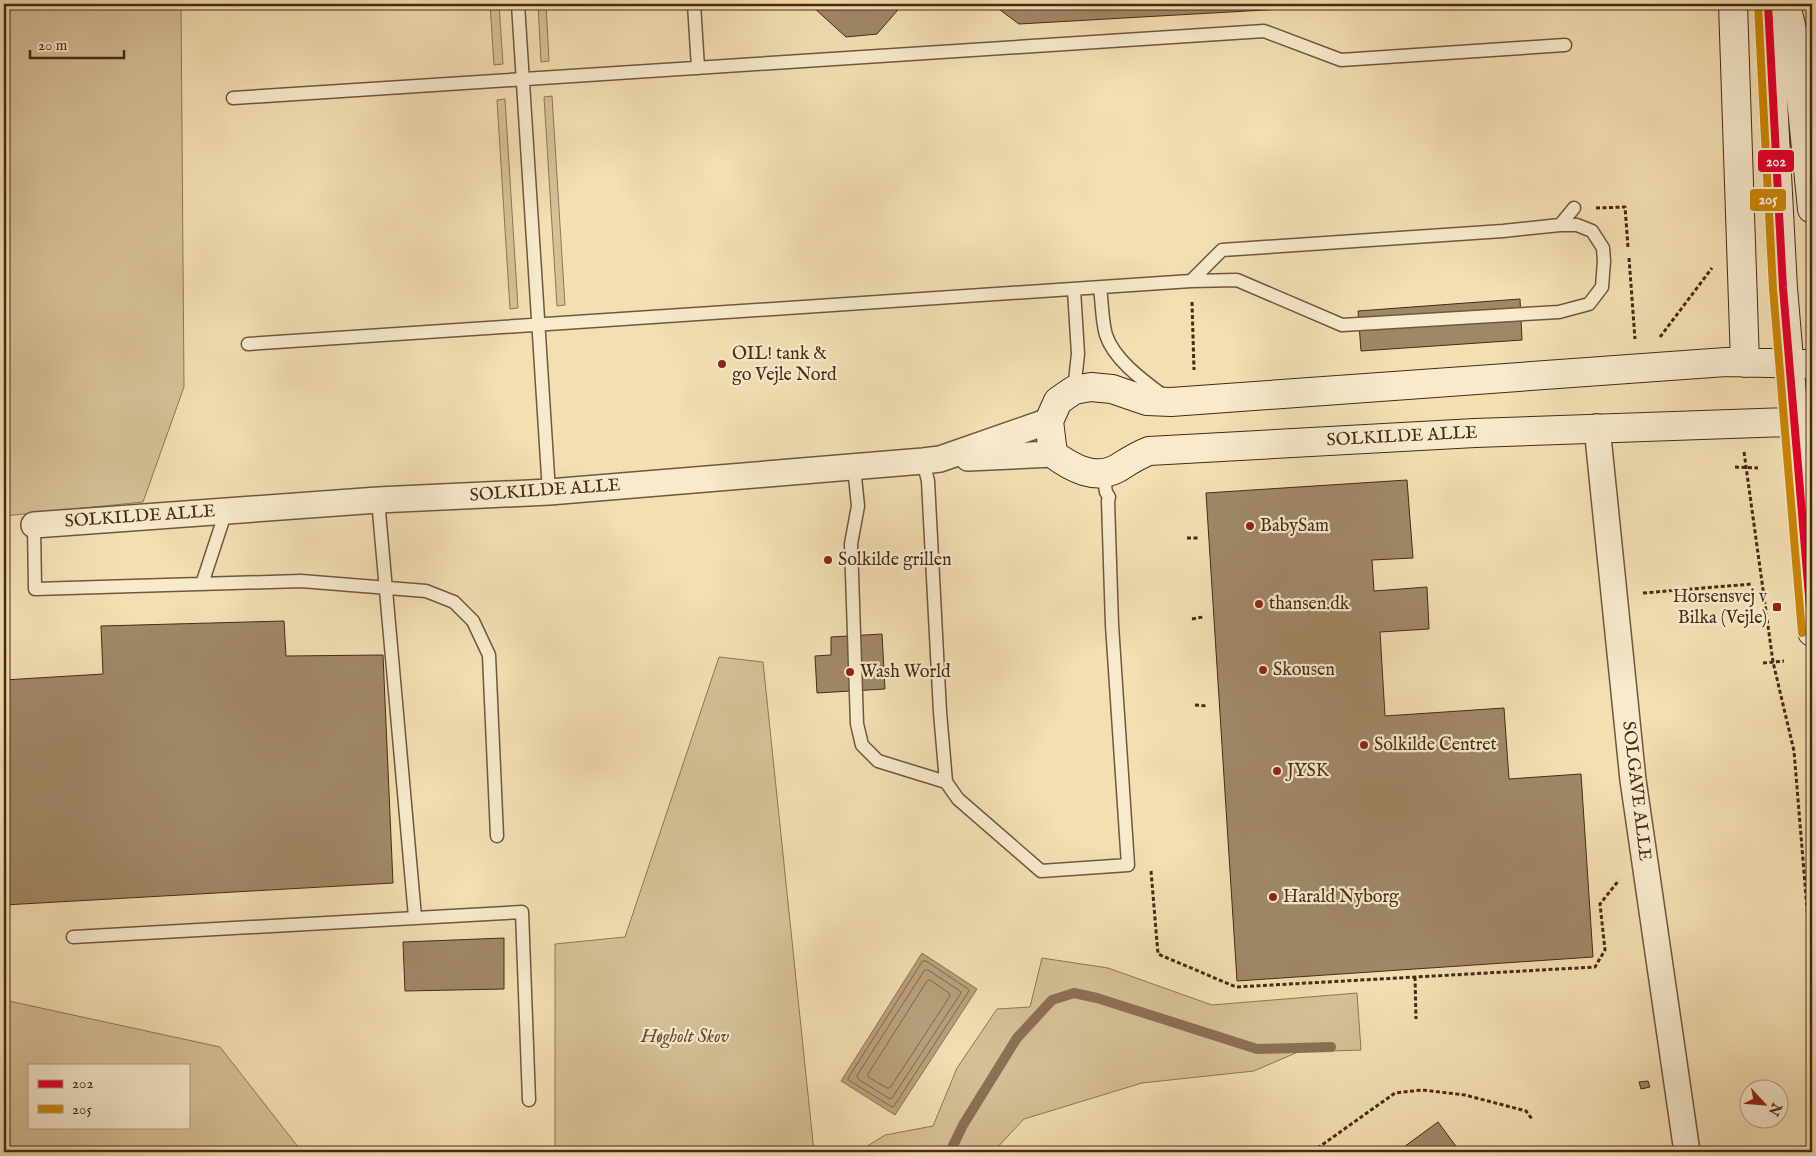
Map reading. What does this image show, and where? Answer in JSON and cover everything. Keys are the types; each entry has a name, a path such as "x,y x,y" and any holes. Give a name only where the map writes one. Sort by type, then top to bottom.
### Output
{"street":[{"path":"1733,4 1745,363"},
{"path":"1768,4 1783,288 1801,363 1807,417 1812,632"},
{"path":"1786,4 1796,47 1812,209"},
{"path":"1053,454 1049,422 1058,400 1074,390 1091,387 1112,388 1147,401 1171,402 1726,362 1801,363"},
{"name":"SOLKILDE ALLE","path":"1103,473 1117,468 1133,457 1149,451 1807,417"},
{"name":"SOLKILDE ALLE","path":"34,525 378,500 549,492 932,460 1049,422"},
{"name":"SOLGAVE ALLE","path":"1597,428 1633,780 1687,1152"},
{"path":"932,460 1053,454 1066,464 1082,471 1103,473"}],"lane":[{"path":"518,4 549,492"},
{"path":"694,4 698,68"},
{"path":"233,98 1264,31 1341,60 1565,45"},
{"path":"1560,225 1574,208"},
{"path":"248,344 1191,281 1237,280 1342,325 1559,312 1589,304 1602,287 1604,262 1602,248 1592,232 1577,225 1560,225 1503,231 1222,250 1191,281"},
{"path":"1100,288 1106,336 1119,357 1136,375 1171,402"},
{"path":"1074,290 1078,354 1074,390"},
{"path":"932,460 928,481 940,712 946,782 958,799 1041,871 1128,865 1112,625 1108,527 1109,497 1106,492 1103,473"},
{"path":"854,467 858,506 851,544 857,724 862,745 878,761 946,782"},
{"path":"378,500 415,917"},
{"path":"202,584 226,511"},
{"path":"34,525 35,589 301,581 426,591 454,602 473,621 489,655 497,836"},
{"path":"73,936 522,912 529,1100"}],"path":[{"path":"1625,206 1636,347"},
{"path":"1658,367 1654,344 1716,263"},
{"path":"1191,281 1194,377"},
{"path":"1735,467 1758,468"},
{"path":"1187,538 1198,538"},
{"path":"1615,595 1752,584"},
{"path":"1192,618 1203,617"},
{"path":"1763,663 1784,661"},
{"path":"1195,705 1208,706"},
{"path":"1794,750 1812,969"},
{"path":"1150,865 1158,954 1236,987 1595,967 1605,950 1600,904 1624,873"},
{"path":"1415,977 1416,1019"},
{"path":"1312,1152 1395,1093 1422,1090 1465,1095 1526,1111 1532,1119"}],"green space":[{"path":"4,4 181,4 184,387 143,502 4,516"},
{"path":"490,4 499,4 503,64 494,65"},
{"path":"538,4 546,4 549,61 541,62"},
{"path":"552,96 565,305 557,306 544,97"},
{"path":"505,99 518,308 510,309 497,100"},
{"name":"Høgholt Skov","path":"719,657 763,662 814,1152 555,1152 555,944 625,937"},
{"path":"1042,958 1108,968 1212,1005 1357,993 1361,1050 1298,1052 1254,1071 1142,1083 1024,1119 993,1152 858,1152 885,1135 933,1126 957,1068 997,1009 1030,1007"},
{"path":"4,1000 220,1047 302,1152 4,1152"}],"water":[{"path":"922,953 977,989 895,1115 841,1081"}],"building":[{"path":"813,4 903,4 877,34 846,37 813,7"},
{"path":"992,4 1370,4 1019,24"},
{"path":"1520,299 1522,340 1361,351 1358,311"},
{"name":"Solkilde Centret","path":"1407,480 1413,558 1372,560 1374,591 1427,587 1429,629 1380,632 1385,716 1504,708 1509,779 1581,774 1593,957 1237,981 1206,493"},
{"path":"284,621 286,656 383,655 393,883 4,905 4,680 103,674 101,626"},
{"name":"Wash World","path":"882,634 885,689 817,693 815,656 831,655 831,637"},
{"path":"504,938 504,989 405,991 403,942"},
{"path":"1648,1081 1650,1087 1641,1089 1639,1082"},
{"path":"1438,1122 1458,1149 1453,1152 1397,1152"}],"waterway":[{"path":"950,1152 963,1125 1017,1038 1052,1000 1074,993 1097,998 1257,1049 1331,1047"}],"transit line":[{"name":"202","path":"1768,4 1783,288 1812,632"},
{"name":"205","path":"1758,5 1773,289 1802,633"}],"place":[{"name":"OIL! tank & go Vejle Nord","path":"722,364"},
{"name":"BabySam","path":"1250,526"},
{"name":"Solkilde grillen","path":"828,560"},
{"name":"thansen.dk","path":"1259,604"},
{"name":"Horsensvej v Bilka (Vejle)","path":"1777,607"},
{"name":"Skousen","path":"1263,670"},
{"name":"Wash World","path":"850,672"},
{"name":"Solkilde Centret","path":"1364,745"},
{"name":"JYSK","path":"1277,771"},
{"name":"Harald Nyborg","path":"1273,897"}]}
